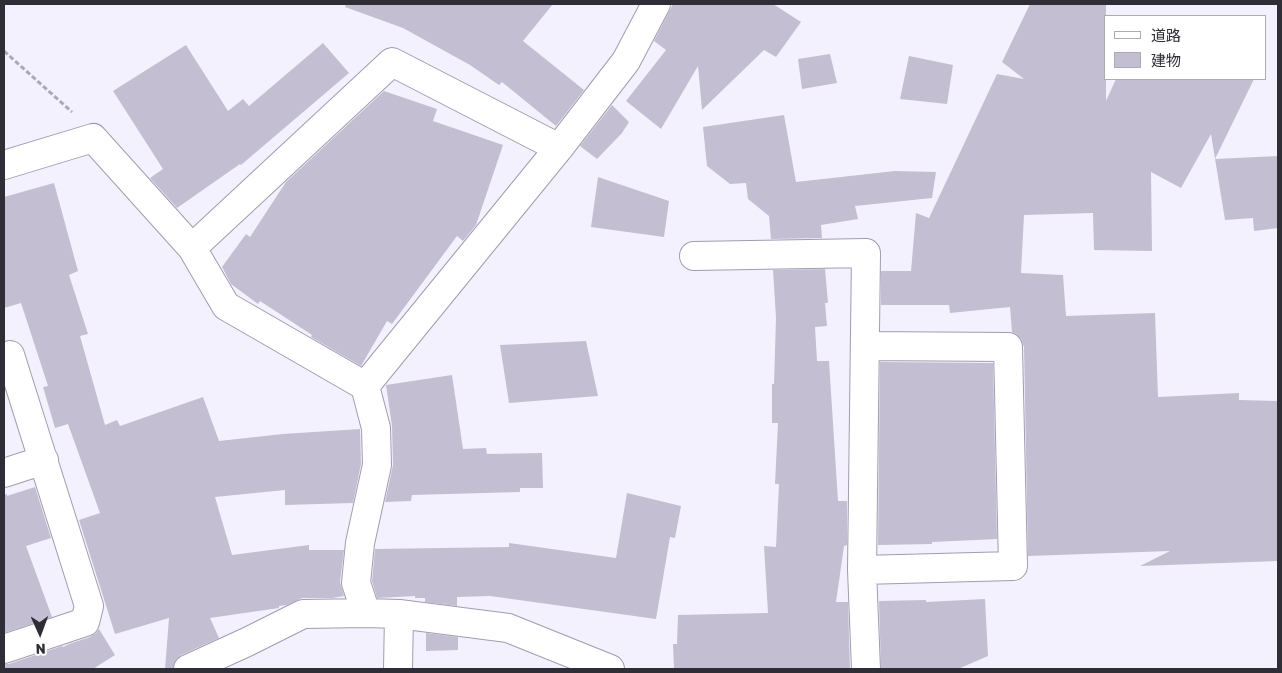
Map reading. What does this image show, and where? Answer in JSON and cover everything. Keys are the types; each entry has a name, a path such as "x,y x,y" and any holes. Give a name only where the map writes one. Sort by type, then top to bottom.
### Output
{"street":[{"path":"365,386 559,148 626,61 656,4"},
{"path":"192,248 392,62 559,148"},
{"path":"4,165 93,138 192,248 226,306 365,386 376,428 377,465 360,543 356,583 366,613"},
{"path":"694,256 866,253 862,570 866,669"},
{"path":"862,570 1013,566 1008,347 865,346"},
{"path":"4,649 84,622 89,606 10,355"},
{"path":"4,473 44,460"},
{"path":"188,669 303,614 366,613 399,614 508,628 610,669"},
{"path":"398,669 399,614"}],"path":[{"path":"4,51 71,111 93,138"}],"building":[{"path":"346,4 553,4 523,41 584,90 556,126 502,82 499,85 470,65 403,28 345,7"},
{"path":"673,4 773,4 801,22 776,57 764,50 702,110 698,66 661,129 626,101 666,50 654,41"},
{"path":"1030,4 1106,4 1106,15 1104,15 1104,80 1106,80 1106,101 1116,80 1254,80 1215,159 1211,134 1181,188 1151,172 1152,251 1094,250 1093,213 1024,215 1021,273 1063,275 1066,316 1155,313 1158,397 1239,393 1239,400 1278,401 1278,561 1140,566 1170,551 1028,556 1024,347 1021,339 1012,332 1010,307 950,313 949,305 881,305 881,271 911,271 916,213 929,218 997,74 1024,79 1002,62"},
{"path":"323,43 349,73 241,165 177,208 150,178 163,169 113,91 186,45 228,111 243,99 249,106"},
{"path":"830,54 837,83 802,89 798,59"},
{"path":"909,56 953,65 947,104 900,99"},
{"path":"384,91 437,109 433,121 503,145 476,225 463,241 457,236 392,324 387,321 361,366 311,337 312,335 260,301 258,304 231,284 222,267 246,234 250,237 286,182"},
{"path":"612,105 629,122 622,133 597,159 580,146"},
{"path":"784,115 796,182 895,171 936,172 932,198 855,206 858,219 821,225 822,238 771,239 769,216 748,199 746,183 730,184 707,166 703,127"},
{"path":"1278,156 1278,228 1254,231 1253,218 1225,220 1215,159"},
{"path":"598,177 669,201 664,237 591,227"},
{"path":"54,183 78,271 69,275 88,334 80,336 105,425 117,420 120,426 203,397 219,441 283,434 360,429 361,464 353,503 285,505 285,490 215,497 232,555 309,545 309,550 344,550 340,582 344,596 302,598 287,605 279,606 279,608 210,618 219,638 181,655 171,669 165,669 169,618 115,634 79,520 100,513 68,424 55,428 43,387 48,386 21,303 4,308 4,197"},
{"path":"825,269 828,303 825,303 827,326 815,327 817,361 829,361 838,501 847,501 847,545 844,546 836,602 848,602 850,669 674,669 673,644 677,644 678,615 768,613 764,546 776,547 779,484 775,484 778,423 772,423 776,318 773,270"},
{"path":"586,341 598,396 509,403 500,345"},
{"path":"880,362 993,363 997,539 932,542 932,544 878,545"},
{"path":"452,375 463,449 486,448 487,454 542,453 543,488 520,488 520,492 412,495 411,501 385,502 393,465 392,426 386,385"},
{"path":"35,487 51,538 26,546 52,617 4,633 4,495 7,494 7,496"},
{"path":"627,493 681,506 675,538 670,537 656,619 490,596 457,597 457,606 425,602 425,598 415,598 415,596 377,598 372,581 375,549 509,547 509,543 616,558"},
{"path":"985,599 988,656 958,669 881,669 879,601 926,600 926,602"},
{"path":"99,629 115,655 93,669 4,669 4,664 63,647 90,637"},
{"path":"426,633 458,637 458,650 426,651"}]}
